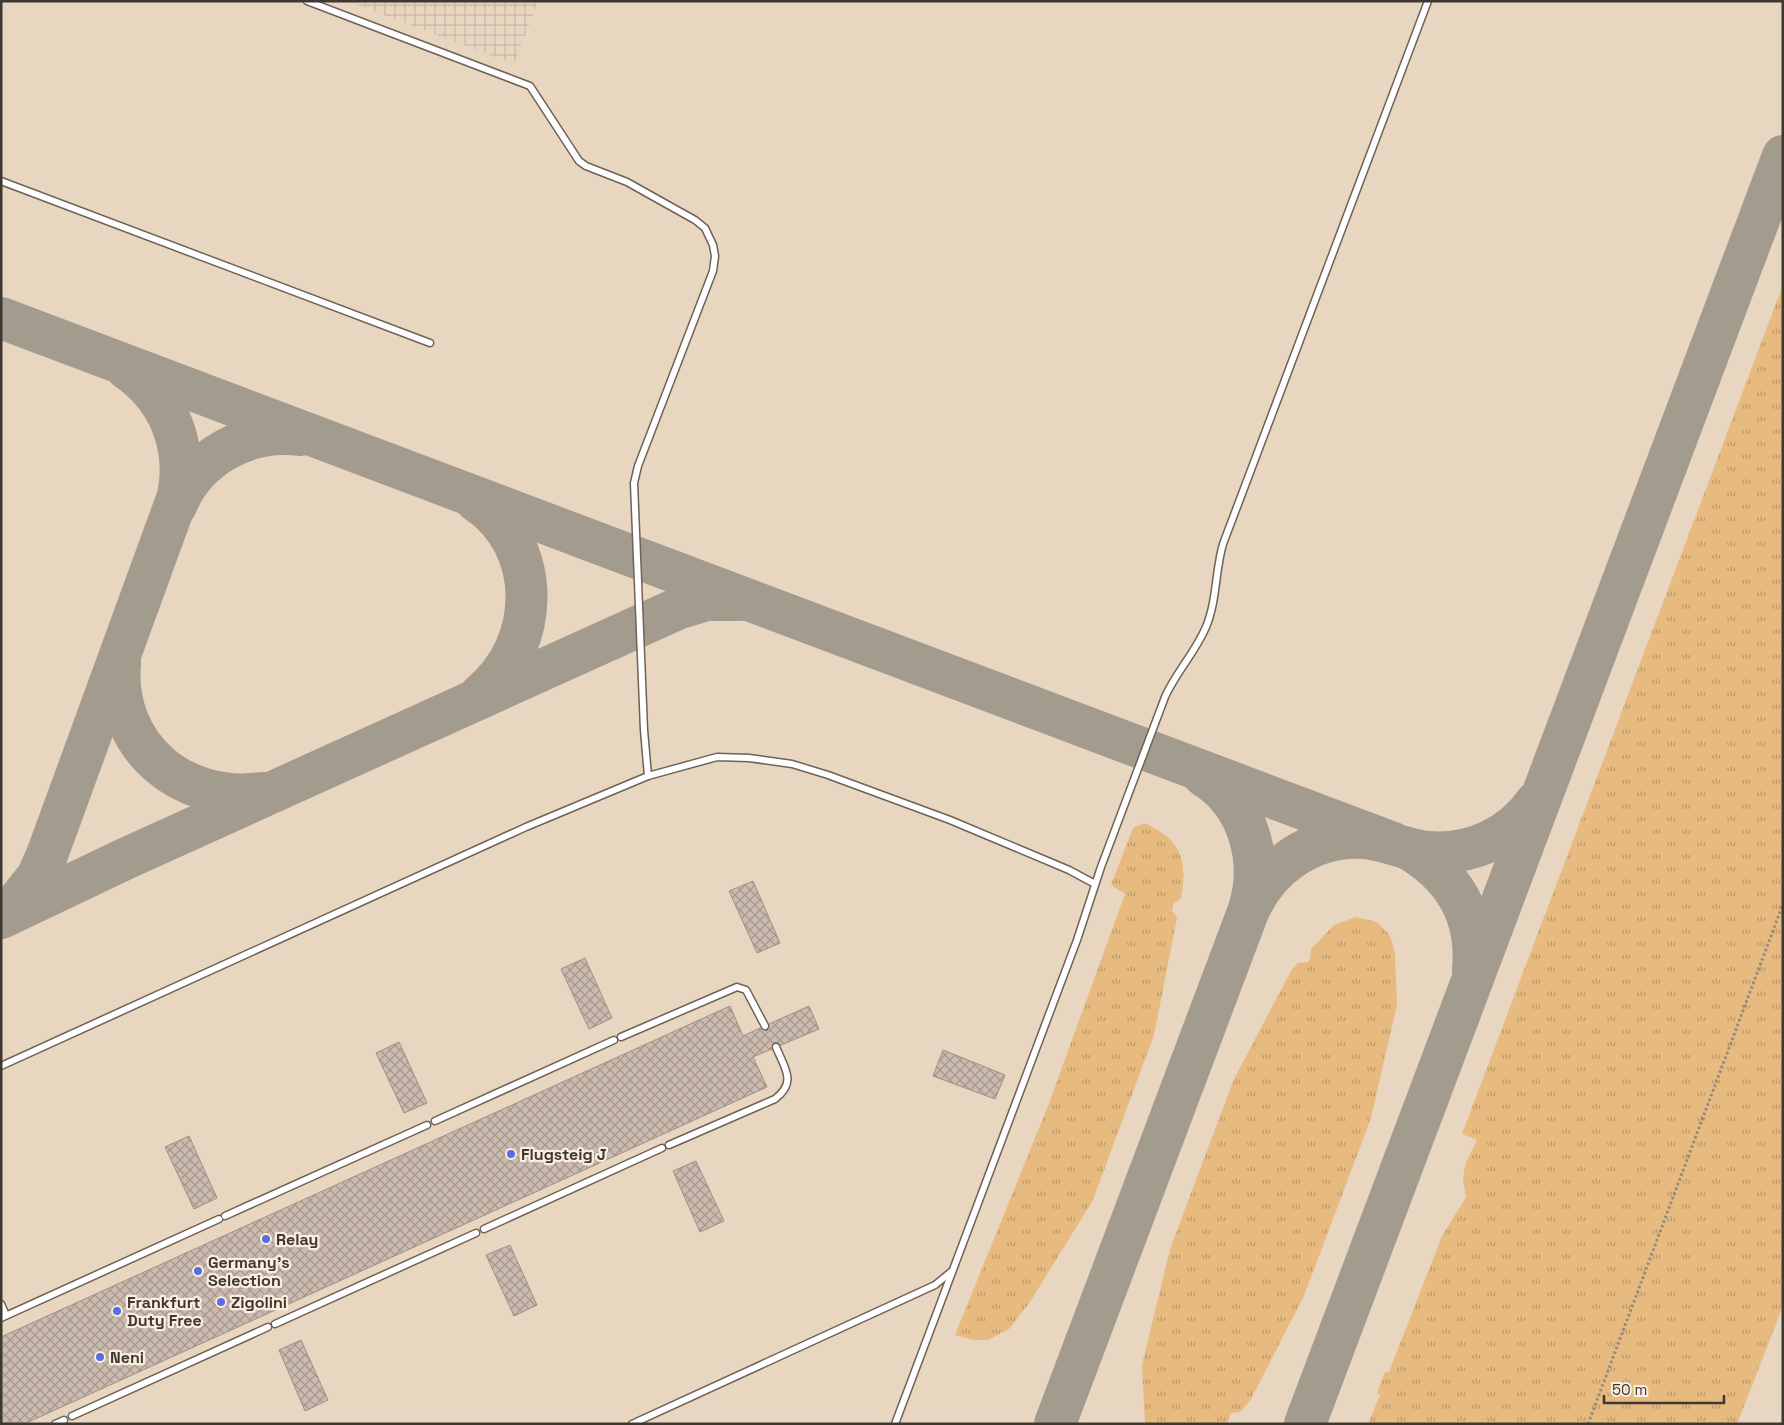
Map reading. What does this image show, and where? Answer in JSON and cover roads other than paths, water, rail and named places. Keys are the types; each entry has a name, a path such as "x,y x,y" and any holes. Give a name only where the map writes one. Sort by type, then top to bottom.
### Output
{"lane":[{"path":"307,1 530,86 579,161 586,166 643,190 695,220 709,236 715,256 713,271 638,466 634,483 644,730 648,776"},
{"path":"895,1424 1077,940 1095,884 1172,680 1193,651 1207,625 1223,544 1428,1"},
{"path":"1,181 430,343"},
{"path":"1,1066 526,827 648,776 717,758 749,758 792,764 861,787 950,820 1069,870 1095,884"},
{"path":"435,1121 737,987 746,990 765,1026"},
{"path":"669,1145 774,1099 784,1092 788,1084 788,1074 776,1047"},
{"path":"1,1304 4,1317 427,1125"},
{"path":"484,1229 662,1148"},
{"path":"275,1324 476,1233"},
{"path":"632,1424 935,1286 949,1275 955,1265"},
{"path":"72,1416 268,1327"},
{"path":"55,1424 64,1420"}],"place":[{"name":"Flugsteig J","path":"511,1154"},
{"name":"Relay","path":"266,1239"},
{"name":"Germany's Selection","path":"198,1271"},
{"name":"Zigolini","path":"221,1302"},
{"name":"Frankfurt Duty Free","path":"117,1311"},
{"name":"Neni","path":"100,1357"}]}
